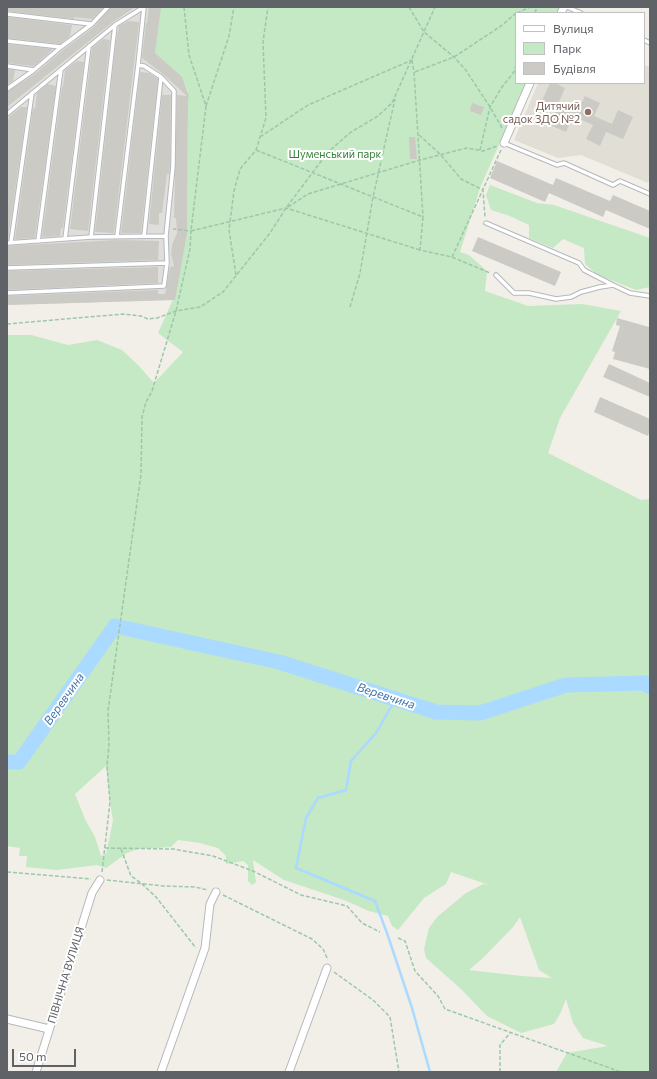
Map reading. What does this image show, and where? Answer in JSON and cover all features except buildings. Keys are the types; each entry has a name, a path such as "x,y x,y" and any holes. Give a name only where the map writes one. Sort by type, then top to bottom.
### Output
{"street":[{"path":"506,140 530,84"},
{"name":"ПІВНІЧНА ВУЛИЦЯ","path":"36,1072 92,893 100,880"},
{"path":"161,1072 203,955 210,904 216,892"},
{"path":"290,1072 327,968"},
{"path":"7,1019 49,1029"}],"lane":[{"path":"7,89 34,70 61,47 92,24 108,7"},
{"path":"7,114 115,25 144,7"},
{"path":"117,236 144,7"},
{"path":"567,7 579,12"},
{"path":"7,14 92,24"},
{"path":"91,237 115,25"},
{"path":"7,41 61,47"},
{"path":"65,239 89,46"},
{"path":"7,293 164,286 167,263 166,236 173,166 174,91 162,77 144,66 138,65"},
{"path":"7,66 34,70"},
{"path":"38,241 61,69"},
{"path":"144,236 162,77"},
{"path":"32,93 9,242 117,236 166,236"},
{"path":"506,140 557,166 564,163 613,185 620,181 650,194"},
{"path":"486,223 579,263 584,270 630,293 650,296"},
{"path":"7,268 167,263"},
{"path":"496,275 514,293 529,293 556,299 571,297 581,292 614,285"}],"path":[{"path":"184,7 189,55 206,106"},
{"path":"100,880 110,802 106,766 109,745 108,711 141,474 142,417 146,402 152,391 176,311 190,249 206,106 229,36 234,7"},
{"path":"236,275 230,230 234,191 240,169 256,150 266,118 263,42 268,7"},
{"path":"409,7 424,32 454,57 465,69 490,107 506,140"},
{"path":"7,324 123,314 141,316 148,319 157,318 176,311 200,307 223,292 270,233 286,208 328,152 351,132 378,116 392,103 435,7"},
{"path":"518,12 530,7"},
{"path":"414,72 454,57 502,26 515,14"},
{"path":"260,137 308,105 412,60"},
{"path":"412,60 419,135 423,217 420,250"},
{"path":"480,150 490,107 515,68"},
{"path":"350,308 360,273 373,197 396,95"},
{"path":"419,135 441,155 460,179 482,190"},
{"path":"167,228 191,231 286,208 308,194 420,160 467,148 483,150 506,140"},
{"path":"452,257 506,140"},
{"path":"256,150 423,217"},
{"path":"482,190 486,223"},
{"path":"286,208 420,250 452,257 496,275"},
{"path":"105,848 173,849 213,856 253,872 302,895 347,906 362,923 380,932"},
{"path":"121,848 131,876 156,897 203,955"},
{"path":"7,872 141,884 195,887 216,892 232,899 312,939 323,949 328,959 327,968 373,1000 390,1017 399,1072"},
{"path":"398,938 405,941 415,971 438,996 445,1009 621,1072"},
{"path":"500,1072 500,1044 510,1033"}],"shaded area":[{"path":"7,7 161,7 188,92 187,234 174,300 7,305"},
{"name":"Дитячий садок ЗДО №2","path":"645,65 650,67 650,178 648,183 581,155 558,158 514,140 538,84 645,84"}],"green space":[{"name":"Шуменський парк","path":"161,7 559,7 557,12 515,12 515,84 526,84 480,188 460,252 469,255 487,271 485,291 528,306 582,304 621,311 560,418 548,453 641,500 650,499 650,1072 556,1072 567,1053 608,1046 583,1038 573,1023 566,999 554,1024 521,1033 487,1016 461,989 426,958 424,949 429,928 437,917 466,893 483,884 489,885 451,872 446,884 424,898 398,930 392,926 388,916 369,911 344,900 284,880 253,860 256,882 252,885 248,881 248,865 243,861 226,864 226,856 218,848 200,843 178,840 171,847 138,849 127,853 106,868 97,865 57,870 26,867 27,856 19,856 20,848 7,846 7,335 31,335 68,345 97,340 122,350 154,383 183,352 158,333 175,295 187,234 188,91 182,78 155,53","holes":["106,766 113,821 106,854 101,856 95,837 85,819 75,794","520,917 539,970 552,978 469,970 482,959 513,927"]},
{"path":"490,185 537,203 554,205 650,238 650,287 636,290 598,275 585,264 584,248 563,239 553,248 529,238 529,225 510,216 491,210 486,195"}],"waterway":[{"name":"Веревчина","path":"7,762 19,762 115,626"},
{"name":"Веревчина","path":"124,628 279,662 436,712 480,713 566,685 645,683 650,687"},
{"path":"395,700 376,733 351,761 346,790 318,798 306,818 296,868 375,901 412,1008 430,1072"}],"place":[{"name":"Дитячий садок ЗДО №2","path":"588,112"}]}
